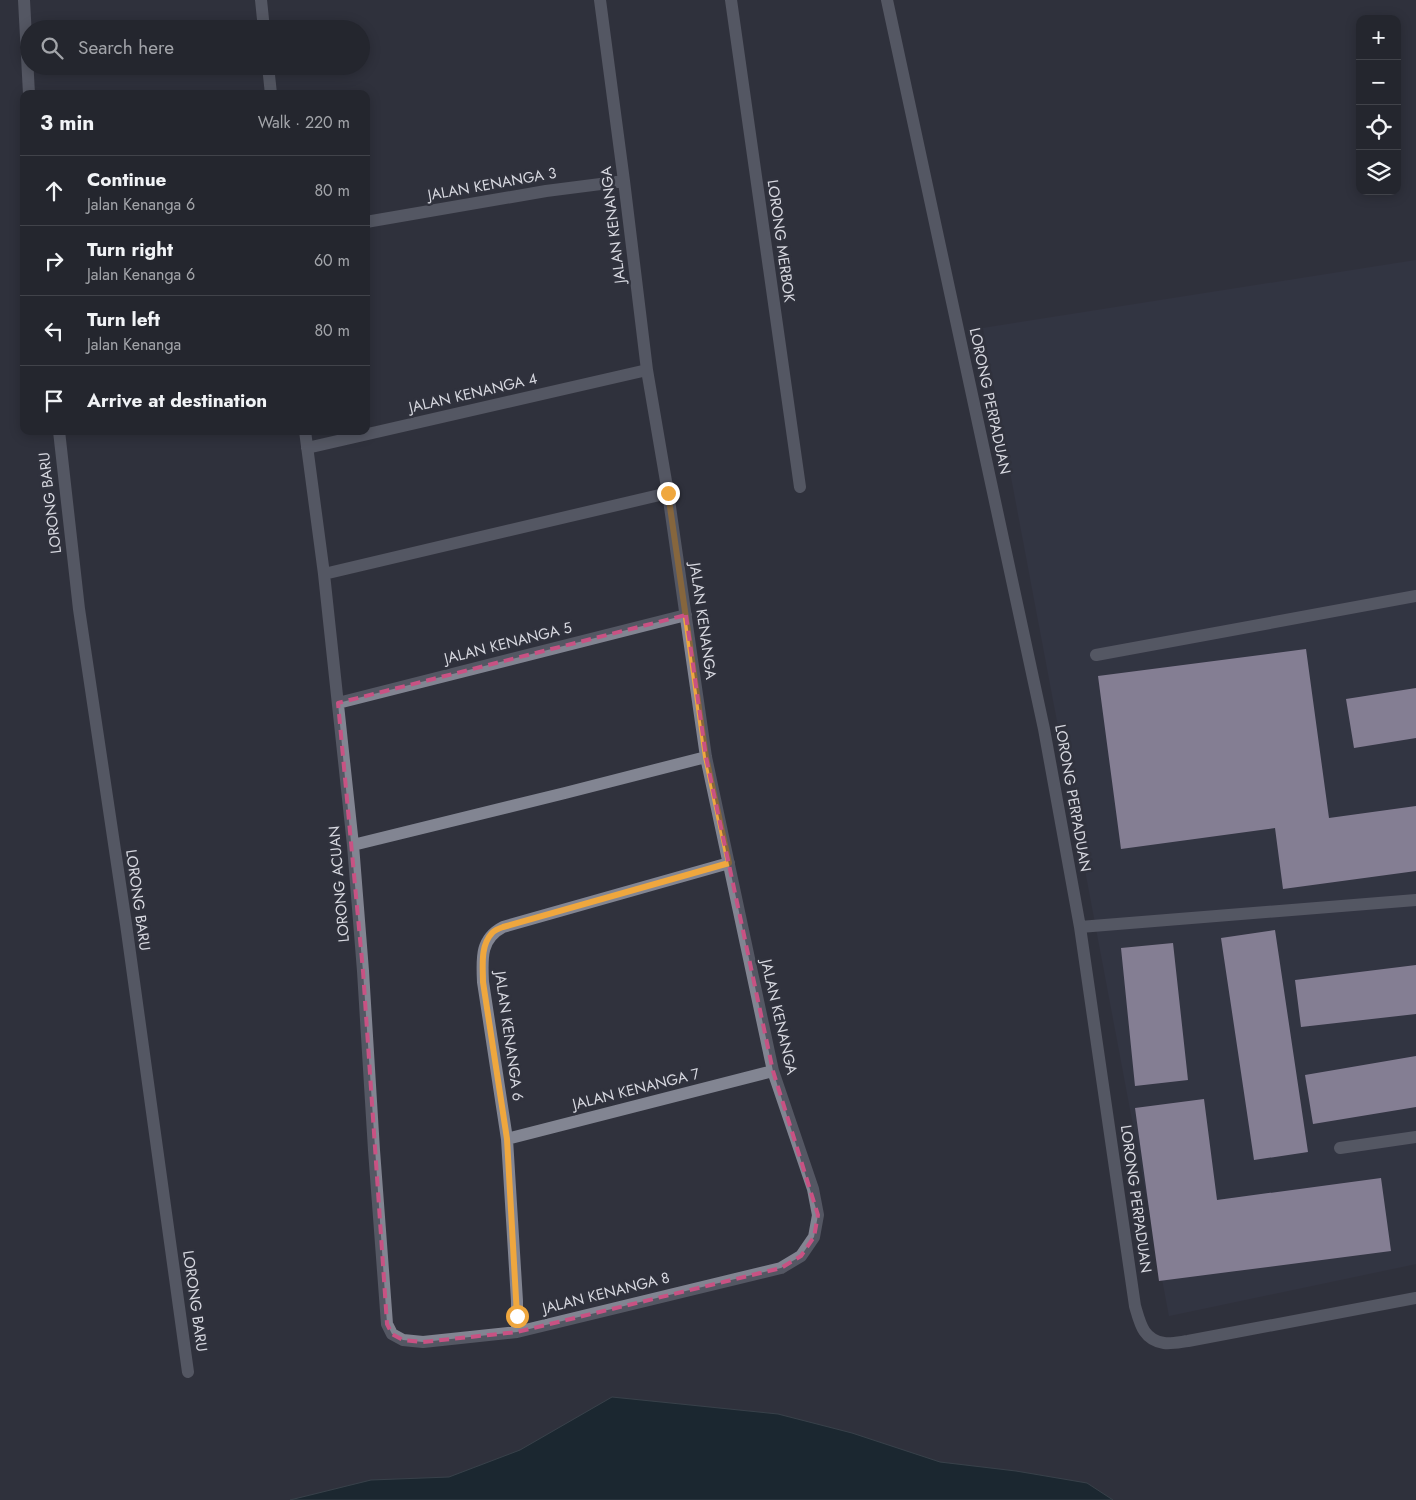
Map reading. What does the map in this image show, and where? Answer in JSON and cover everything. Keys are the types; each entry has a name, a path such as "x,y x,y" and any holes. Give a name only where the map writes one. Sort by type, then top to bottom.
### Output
{"street":[{"path":"24,0 25,20"},
{"path":"261,0 263,20"},
{"name":"JALAN KENANGA","path":"600,0 647,370 668,493 706,757 773,1071 813,1189 818,1215 814,1237"},
{"name":"LORONG MERBOK","path":"731,0 800,487"},
{"name":"LORONG PERPADUAN","path":"887,0 1044,729 1080,927 1135,1306 1140,1325 1148,1338 1164,1343 1188,1341 1416,1298"},
{"path":"28,75 29,90"},
{"path":"269,75 271,90"},
{"name":"JALAN KENANGA 3","path":"370,221 546,190 624,181"},
{"name":"JALAN KENANGA 4","path":"370,434 647,370"},
{"name":"LORONG BARU","path":"58,435 79,609 126,924 188,1372"},
{"name":"LORONG ACUAN","path":"305,435 324,574 353,845 387,1324 392,1334"},
{"name":"JALAN KENANGA 4","path":"307,448 364,435"},
{"path":"324,574 668,493"},
{"path":"1096,655 1416,596"},
{"name":"JALAN KENANGA 5","path":"338,703 686,615"},
{"path":"353,845 706,757"},
{"name":"JALAN KENANGA 6","path":"517,1332 517,1301 507,1139 483,982 482,958 486,943 493,932 503,927 729,863"},
{"path":"1080,927 1416,900"},
{"name":"JALAN KENANGA 7","path":"507,1139 773,1071"},
{"path":"1340,1148 1416,1137"},
{"name":"JALAN KENANGA 8","path":"392,1334 403,1340 423,1342 517,1332 781,1268 801,1256 814,1237"}],"highlighted area":[{"path":"686,615 706,757 773,1071 818,1215 814,1237 801,1256 781,1268 517,1332 423,1342 403,1340 392,1334 387,1324 363,971 338,703"}],"shaded area":[{"path":"1416,260 1416,1264 1169,1316 983,328"},
{"path":"612,1397 778,1414 852,1433 940,1462 1016,1471 1087,1483 1113,1500 290,1500 371,1480 449,1477 520,1450"}],"building":[{"path":"1306,649 1329,818 1416,806 1416,871 1283,889 1275,828 1121,849 1098,676"},
{"path":"1416,688 1416,738 1354,748 1346,699"},
{"path":"1275,930 1308,1152 1254,1160 1221,938"},
{"path":"1173,943 1188,1080 1135,1086 1121,948"},
{"path":"1416,965 1416,1014 1301,1027 1295,980"},
{"path":"1416,1056 1416,1107 1313,1124 1305,1075"},
{"path":"1204,1099 1217,1200 1381,1178 1391,1251 1159,1281 1135,1108"}],"route":[{"path":"517,1316 507,1139 483,982 482,958 486,943 493,932 503,927 729,863 706,757 668,493"}]}
